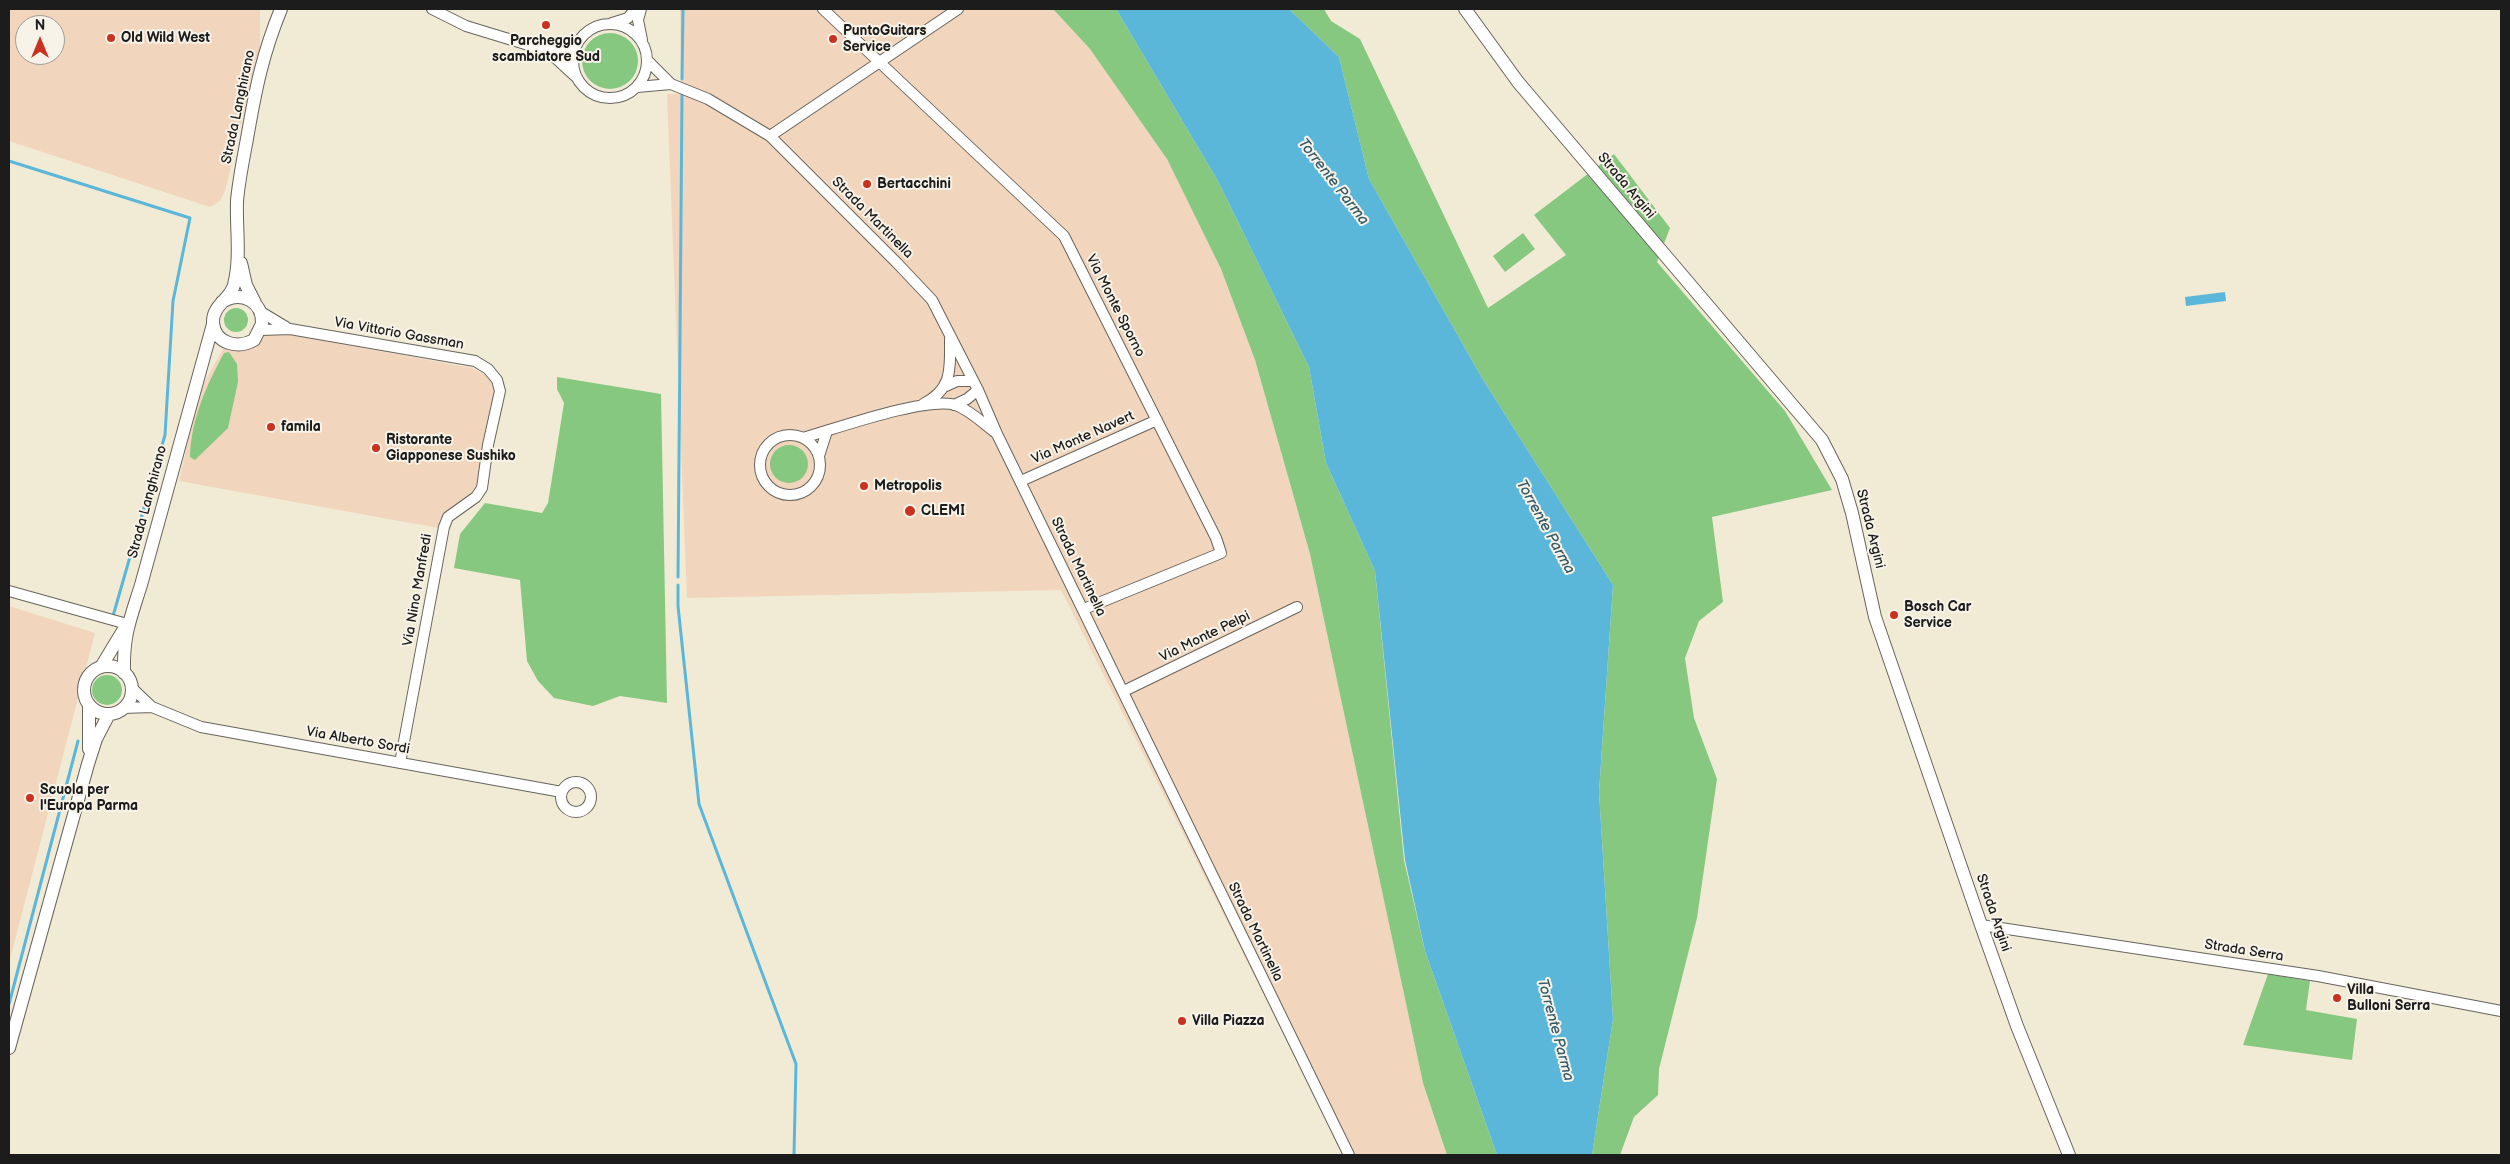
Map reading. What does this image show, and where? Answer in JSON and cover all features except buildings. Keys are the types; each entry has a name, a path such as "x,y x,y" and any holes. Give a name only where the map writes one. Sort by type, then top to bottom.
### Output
{"main road":[{"name":"Strada Langhirano","path":"88,764 88,704 85,698 85,682 89,675 101,667 127,626 141,585 214,315 234,286 238,241 239,179 260,68 269,38 282,9"},
{"name":"Strada Langhirano","path":"269,38 291,9"},
{"name":"Strada Argini","path":"1465,9 1518,82 1822,440 1842,479 1852,513 1875,617 1981,926 2020,1035 2069,1155"},
{"name":"Strada Langhirano","path":"238,241 243,275 258,307 261,330"},
{"path":"222,302 228,298 242,296 258,307"},
{"path":"213,324 222,340 232,345 243,345 254,340 261,330"},
{"name":"Strada Langhirano","path":"195,386 212,349 222,340"},
{"name":"Strada Langhirano","path":"127,626 124,673 131,687"},
{"path":"101,667 113,667 124,673"},
{"path":"88,704 101,713 109,714 123,708 128,702 131,687"},
{"name":"Strada Langhirano","path":"9,1048 88,764 96,739 109,714"}],"street":[{"name":"Strada Martinella","path":"432,9 466,26 548,51 576,76 582,86 592,94 603,98 615,98 627,94 637,87 671,84"},
{"path":"548,51 576,44 590,29 628,18 635,9"},
{"name":"Strada Martinella","path":"641,9 638,20 648,61 671,84 708,99 770,136 932,300 976,386 997,434 1349,1155"},
{"name":"Via Monte Sporno","path":"823,9 878,63 1064,236 1216,538 1221,553 1084,610"},
{"path":"770,136 958,9"},
{"path":"609,24 629,29 643,44"},
{"path":"576,44 573,65 576,76"},
{"path":"637,87 643,79 648,61"},
{"name":"Via Vittorio Gassman","path":"258,307 290,329"},
{"name":"Via Vittorio Gassman","path":"261,330 290,329 475,362 488,369 497,380"},
{"path":"946,386 951,361 950,335"},
{"name":"Via Nino Manfredi","path":"400,763 444,526 448,517 476,497 482,488 488,445 500,392 497,380"},
{"path":"803,438 814,446 819,456 818,476 806,491 793,495 783,494 767,484 761,472 760,462 767,445 783,436 803,438 867,418 920,406 954,405 968,399 976,386 957,381 946,386 937,397 920,406"},
{"path":"954,405 972,414 997,434"},
{"name":"Via Monte Navert","path":"1021,482 1157,420"},
{"path":"819,456 827,431"},
{"path":"9,591 127,626"},
{"name":"Via Monte Pelpi","path":"1124,691 1297,608"},
{"name":"Via Alberto Sordi","path":"131,687 152,707 201,727 562,792"},
{"name":"Via Alberto Sordi","path":"123,708 152,707"},
{"name":"Strada Serra","path":"1981,926 2318,976 2501,1011"}],"shaded area":[{"path":"9,9 260,9 260,47 225,191 220,201 210,207 9,141"},
{"path":"680,9 1053,9 1090,49 1167,159 1221,269 1255,360 1310,554 1423,1083 1447,1155 1344,1155 1061,590 687,598 667,94 681,94"},
{"path":"276,332 472,368 489,377 496,395 477,487 442,518 438,528 179,481 200,390 223,349 248,349 263,336"},
{"name":"Scuola per l'Europa Parma","path":"9,606 95,633 9,963"}],"green space":[{"path":"1053,9 1116,9 1218,181 1309,367 1326,463 1375,571 1404,860 1425,951 1497,1155 1447,1155 1423,1083 1310,554 1255,360 1221,269 1167,159 1090,49"},
{"path":"1289,9 1324,9 1331,21 1360,39 1488,308 1566,255 1534,215 1614,154 1670,228 1657,262 1785,411 1832,490 1712,517 1723,602 1699,621 1685,658 1694,718 1717,779 1697,918 1659,1069 1658,1095 1634,1117 1620,1155 1592,1155 1613,1019 1599,792 1613,585 1482,378 1369,179 1339,57"},
{"path":"610,33 621,35 630,41 636,50 638,61 636,72 630,81 621,87 610,89 599,87 590,81 584,72 582,61 584,50 590,41 599,35"},
{"path":"1523,233 1535,249 1505,272 1493,256"},
{"path":"236,308 244,312 248,320 244,328 236,332 228,328 224,320 228,312"},
{"path":"229,352 237,364 238,382 228,428 195,460 190,457 196,417 217,365 224,353"},
{"path":"557,377 661,394 667,703 620,696 593,706 554,698 538,681 527,661 520,580 454,568 460,534 485,503 542,513 548,503 564,403 557,389"},
{"path":"789,445 802,451 808,464 802,477 789,483 776,477 770,464 776,451"},
{"path":"107,675 118,679 122,690 118,701 107,705 96,701 92,690 96,679"},
{"path":"2268,974 2310,981 2306,1010 2357,1019 2352,1060 2243,1045"}],"water":[{"name":"Torrente Parma","path":"1116,9 1289,9 1339,57 1369,179 1482,378 1613,585 1599,792 1613,1019 1592,1155 1497,1155 1425,951 1405,860 1375,571 1326,463 1309,367 1218,181"},
{"path":"2225,292 2226,301 2186,306 2185,297"}],"waterway":[{"path":"682,79 683,9"},
{"path":"678,577 682,95"},
{"path":"9,161 190,218 173,301 165,435 113,616"},
{"path":"678,585 678,606 699,804 796,1064 794,1155"},
{"path":"9,1004 78,741"}],"place":[{"name":"Parcheggio scambiatore Sud","path":"546,25"},
{"name":"Old Wild West","path":"111,38"},
{"name":"PuntoGuitars Service","path":"833,39"},
{"name":"Bertacchini","path":"867,184"},
{"name":"famila","path":"271,427"},
{"name":"Ristorante Giapponese Sushiko","path":"376,448"},
{"name":"Metropolis","path":"864,486"},
{"name":"CLEMI","path":"910,511"},
{"name":"Bosch Car Service","path":"1894,615"},
{"name":"Scuola per l'Europa Parma","path":"30,798"},
{"name":"Villa Bulloni Serra","path":"2337,998"},
{"name":"Villa Piazza","path":"1182,1021"}]}
